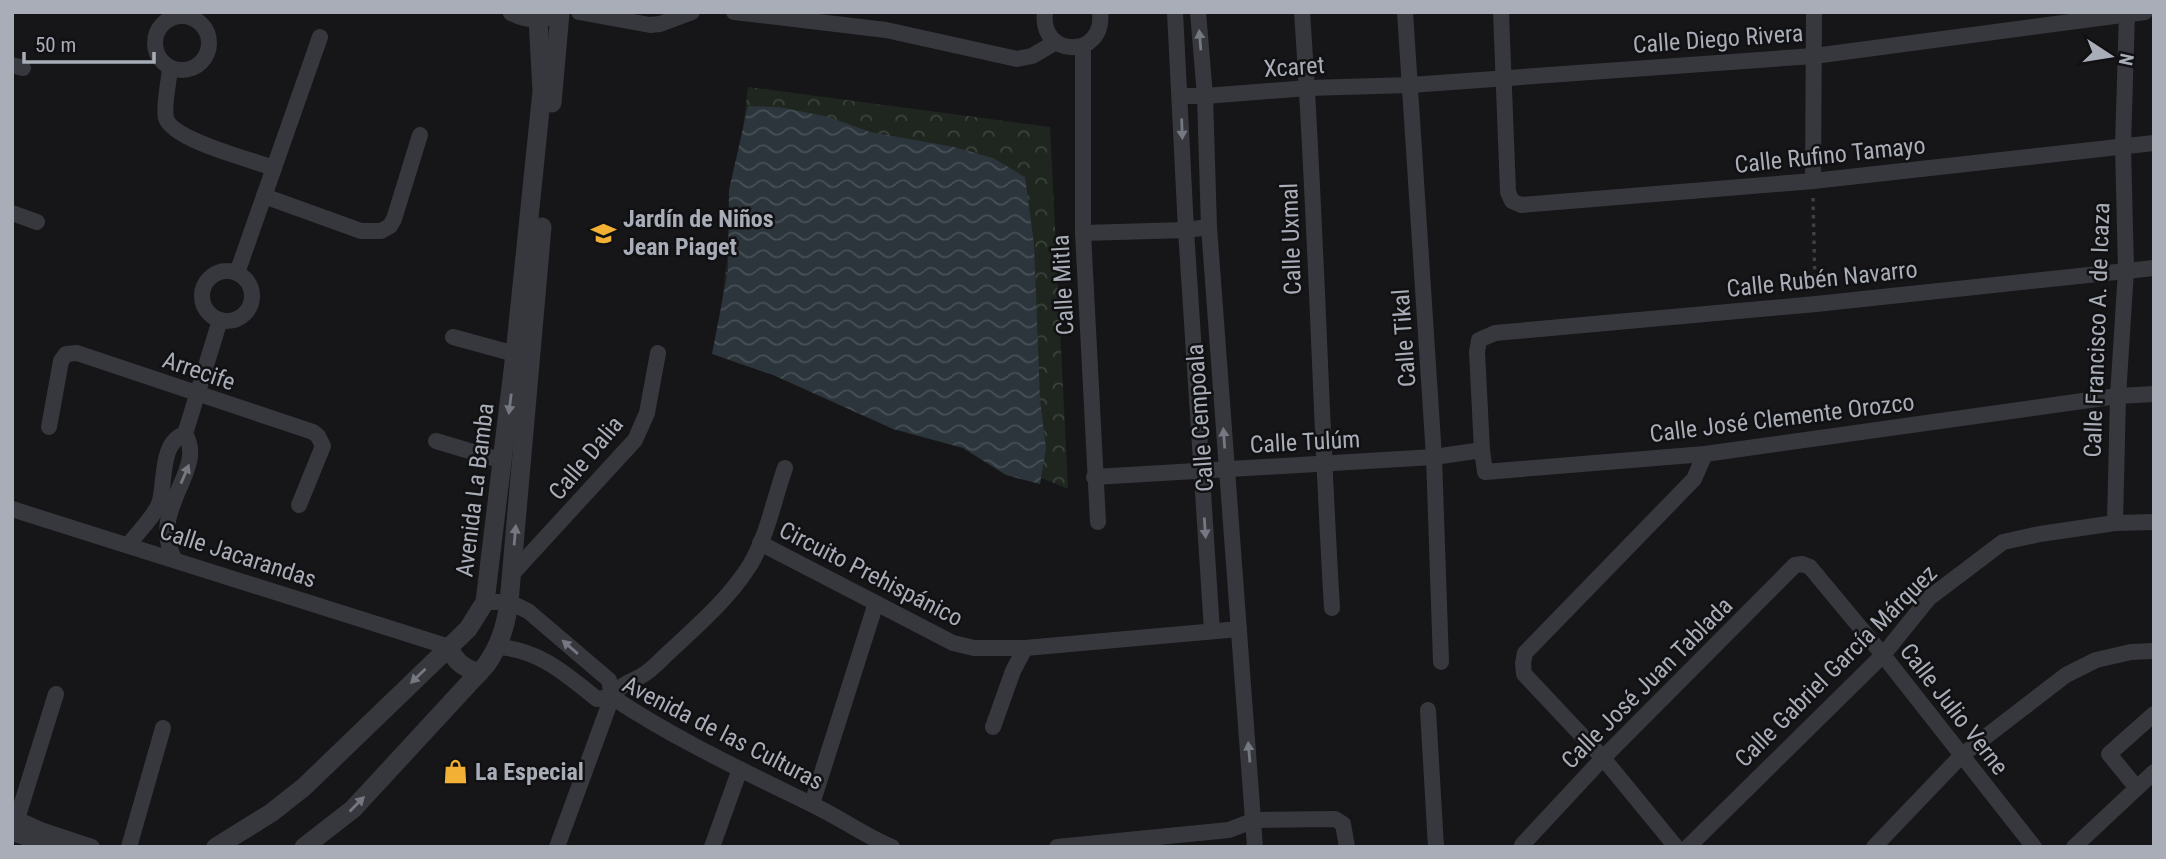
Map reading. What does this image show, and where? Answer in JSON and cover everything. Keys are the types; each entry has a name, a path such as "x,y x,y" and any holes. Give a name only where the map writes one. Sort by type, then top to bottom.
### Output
{"street":[{"path":"512,12 522,17 538,19 560,13"},
{"path":"579,12 650,24 660,24 692,12"},
{"path":"734,12 784,15 886,30 1017,59 1032,55 1056,42"},
{"path":"886,30 888,12"},
{"path":"1045,12 1047,32 1056,42 1072,48 1083,46 1096,35 1100,25 1100,12"},
{"name":"Calle Cempoala","path":"1175,12 1212,631"},
{"name":"Calle Cempoala","path":"1198,12 1205,96 1209,227 1255,820"},
{"name":"Calle Uxmal","path":"1302,12 1308,88 1323,464 1332,608"},
{"name":"Calle Tikal","path":"1405,12 1434,457 1441,662"},
{"path":"1501,12 1502,77"},
{"path":"1813,181 1814,12"},
{"name":"Calle Diego Rivera","path":"1410,85 1814,56 2145,12"},
{"name":"Avenida La Bamba","path":"304,847 353,809 479,673 497,647 504,630 512,574 560,13"},
{"name":"Calle Francisco A. de Icaza","path":"2115,523 2118,396 2126,270 2123,146 2127,13"},
{"path":"189,14 208,34 208,52 197,67 188,71 170,69 157,57 154,48 157,30 170,18 189,14"},
{"name":"Avenida La Bamba","path":"228,844 304,787 468,629 485,601 515,354 541,91 538,19"},
{"path":"237,273 320,37"},
{"name":"Calle Mitla","path":"1083,46 1083,233 1098,522"},
{"path":"170,69 165,117 174,131 189,139 274,167"},
{"name":"Calle Rufino Tamayo","path":"1502,77 1508,192 1512,201 1521,205 1813,181 2154,143"},
{"name":"Xcaret","path":"1180,96 1410,85"},
{"path":"264,196 361,231 381,231 390,226 394,219 420,135"},
{"path":"12,213 37,222"},
{"path":"1083,233 1209,227"},
{"name":"Calle Rubén Navarro","path":"1482,450 1477,352 1479,340 1495,333 1816,304 2154,268"},
{"path":"222,271 237,273 250,286 250,304 238,318 220,320 204,306 205,284 209,278 222,271"},
{"path":"129,544 159,505 169,452 174,441 185,434 220,320"},
{"path":"453,337 515,354"},
{"name":"Arrecife","path":"49,427 61,361 69,353 77,353 313,432 322,442 322,450 299,505"},
{"name":"Calle Dalia","path":"512,574 635,440 647,413 658,353"},
{"name":"Calle José Clemente Orozco","path":"1482,450 1485,472 1705,454 2118,396 2154,394"},
{"path":"175,560 167,542 167,518 190,461 190,442 185,434"},
{"path":"436,441 503,461"},
{"path":"1434,457 1482,450"},
{"path":"1676,847 1603,758 1524,674 1523,663 1525,653 1694,479 1705,454"},
{"name":"Calle Tulúm","path":"1094,477 1434,457"},
{"path":"760,543 785,468"},
{"name":"Calle Jacarandas","path":"12,509 449,646"},
{"name":"Calle Gabriel García Márquez","path":"1688,847 1883,655 1929,598 2003,542 2115,523 2154,522"},
{"name":"Circuito Prehispánico","path":"612,697 620,686 654,667 724,599 751,563 760,543 953,643 974,648 1025,648 1239,629"},
{"name":"Calle José Juan Tablada","path":"1522,845 1603,758 1795,565 1802,564 1810,568"},
{"name":"Calle Julio Verne","path":"1810,568 1883,655 2034,847"},
{"path":"485,601 509,603 533,615 609,680 612,697 557,847"},
{"path":"812,804 876,603"},
{"path":"468,629 497,647"},
{"path":"449,646 452,655 461,665 479,673"},
{"name":"Avenida de las Culturas","path":"497,647 530,653 561,670 597,699 612,697 740,769 812,804 872,843 892,847"},
{"path":"993,727 1013,671 1025,648"},
{"path":"1874,847 1962,755 2066,675 2096,660 2131,652 2154,651"},
{"path":"14,823 56,694"},
{"path":"1428,710 1436,847"},
{"path":"2136,787 2109,754 2154,714"},
{"path":"129,847 163,728"},
{"path":"712,847 740,769"},
{"path":"2074,847 2154,772"},
{"path":"1057,847 1229,839 1255,820 1335,819 1343,824 1347,847"},
{"path":"1255,820 1255,847"},
{"path":"14,823 54,847"},
{"path":"14,823 92,847"}],"path":[{"path":"1813,181 1816,304"}],"green space":[{"path":"748,87 1050,127 1068,489 717,342"}],"water":[{"path":"748,106 779,107 829,117 870,132 954,147 993,158 1025,177 1034,244 1040,399 1046,449 1040,484 1006,475 963,448 893,429 773,375 712,354 728,271 729,190"}],"place":[{"name":"Jardín de Niños Jean Piaget","path":"603,233"},
{"name":"La Especial","path":"455,772"}]}
